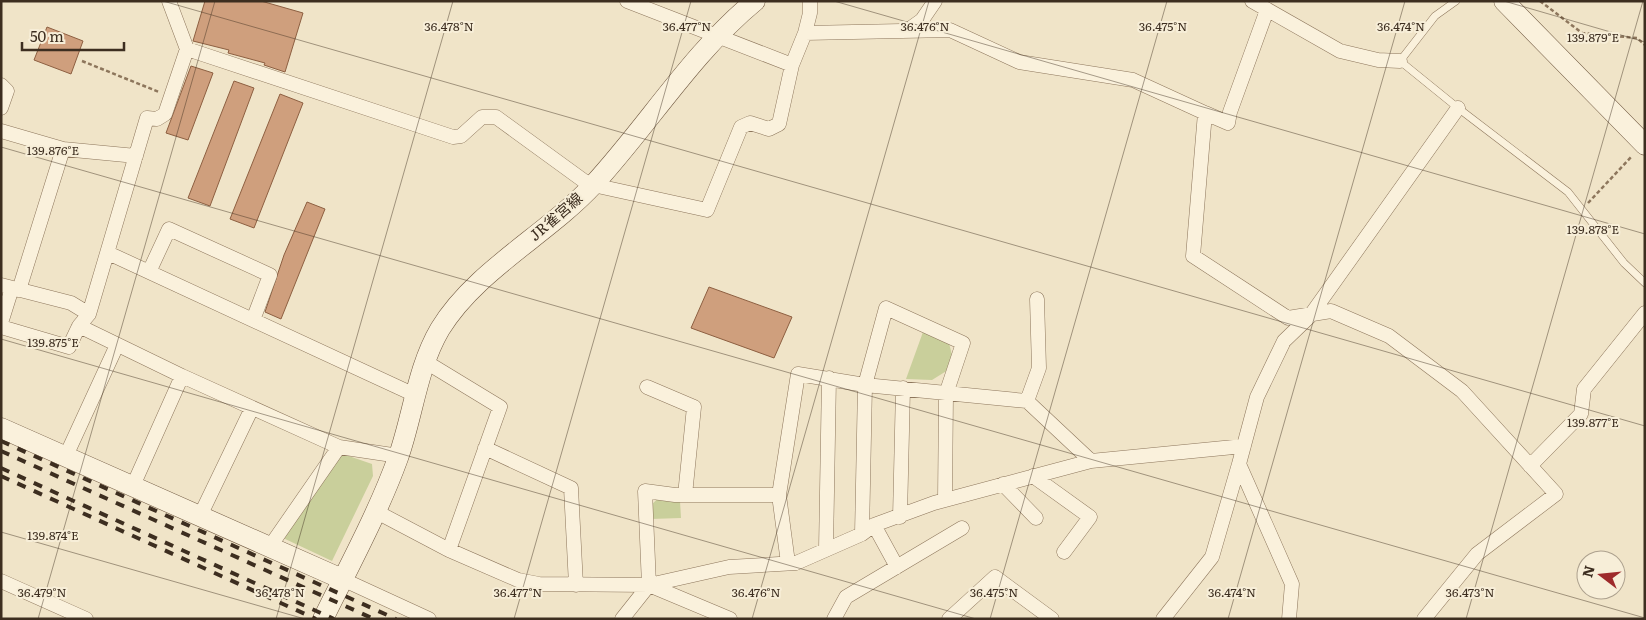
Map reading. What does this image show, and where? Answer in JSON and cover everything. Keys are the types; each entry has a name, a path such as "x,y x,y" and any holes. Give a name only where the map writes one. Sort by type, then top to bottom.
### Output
{"street":[{"path":"62,149 11,288 1,325 69,347 78,326 89,314 147,118 157,119 165,114 187,49 169,1"},
{"path":"628,1 792,65"},
{"name":"JR雀宮線","path":"323,619 399,456 415,395 426,362 440,330 468,294 593,185 716,36 755,1"},
{"path":"187,49 453,137 461,136 482,117 496,117 584,181 593,185 707,210 740,127 750,123 770,128 779,124 792,65 805,34 810,13 810,1"},
{"path":"908,30 922,20 935,1"},
{"path":"1252,1 1340,51 1378,60 1400,61"},
{"path":"1504,1 1644,144"},
{"path":"805,34 950,30 1019,62 1133,80 1228,123 1230,112 1267,10"},
{"path":"1,85 7,91 1,108"},
{"path":"1163,619 1212,557 1257,397 1284,341 1310,316 1458,108"},
{"path":"1206,113 1193,256 1288,318 1332,311 1389,336 1462,391 1556,494 1477,554 1424,619"},
{"path":"1,132 62,149 136,156"},
{"path":"149,272 169,229 270,275 253,320"},
{"path":"108,254 415,395"},
{"path":"11,288 71,303 89,314"},
{"path":"1027,401 1039,368 1037,299"},
{"path":"862,534 865,385 886,308 963,342 946,394 945,500"},
{"path":"1530,466 1581,414 1584,389 1645,313"},
{"path":"78,326 182,376 340,447 399,456"},
{"path":"64,458 117,344"},
{"path":"426,362 500,407 449,550"},
{"path":"788,563 779,495 798,374 865,385 1027,401 1091,460"},
{"path":"132,488 182,376"},
{"path":"826,549 829,378"},
{"path":"647,387 694,407 684,495"},
{"path":"900,517 903,388"},
{"path":"200,516 252,408"},
{"path":"1,428 64,458 200,516 429,619"},
{"path":"375,511 449,550 518,580 539,584 649,584 729,567 796,563 862,534 874,525 945,500 1091,460 1244,446"},
{"path":"269,548 340,447"},
{"path":"485,448 571,488 576,584"},
{"path":"1239,464 1292,584 1289,619"},
{"path":"1033,476 1090,517 1064,552"},
{"path":"1003,484 1036,518"},
{"path":"622,619 649,584 645,491 684,495 779,495"},
{"path":"874,525 897,567"},
{"path":"834,619 846,597 962,528"},
{"path":"948,619 995,577 1052,619"},
{"path":"1,581 86,619"},
{"path":"649,584 730,619"}],"lane":[{"path":"1456,1 1435,16 1400,61 1568,192 1624,263 1645,283"}],"path":[{"path":"1540,1 1582,33 1637,38 1645,45"},
{"path":"82,61 171,97"},
{"path":"1582,210 1644,144"}],"green space":[{"path":"923,332 949,343 952,355 948,370 932,380 906,379"},
{"path":"340,453 372,464 373,476 332,561 283,538"},
{"path":"660,497 680,501 681,518 651,519 652,504"}],"building":[{"path":"205,1 261,1 303,13 285,72 264,65 265,63 228,53 229,50 193,41"},
{"path":"47,27 83,41 71,74 34,60"},
{"path":"191,66 213,73 188,140 166,133"},
{"path":"234,81 254,88 210,206 188,198"},
{"path":"280,94 303,103 254,228 230,219"},
{"path":"307,202 325,209 281,319 265,312 284,255"},
{"path":"709,287 792,317 774,358 691,328"}],"railway":[{"path":"1,441 396,619"},
{"path":"1,451 374,619"},
{"path":"1,468 334,619"},
{"path":"1,476 316,619"}]}
